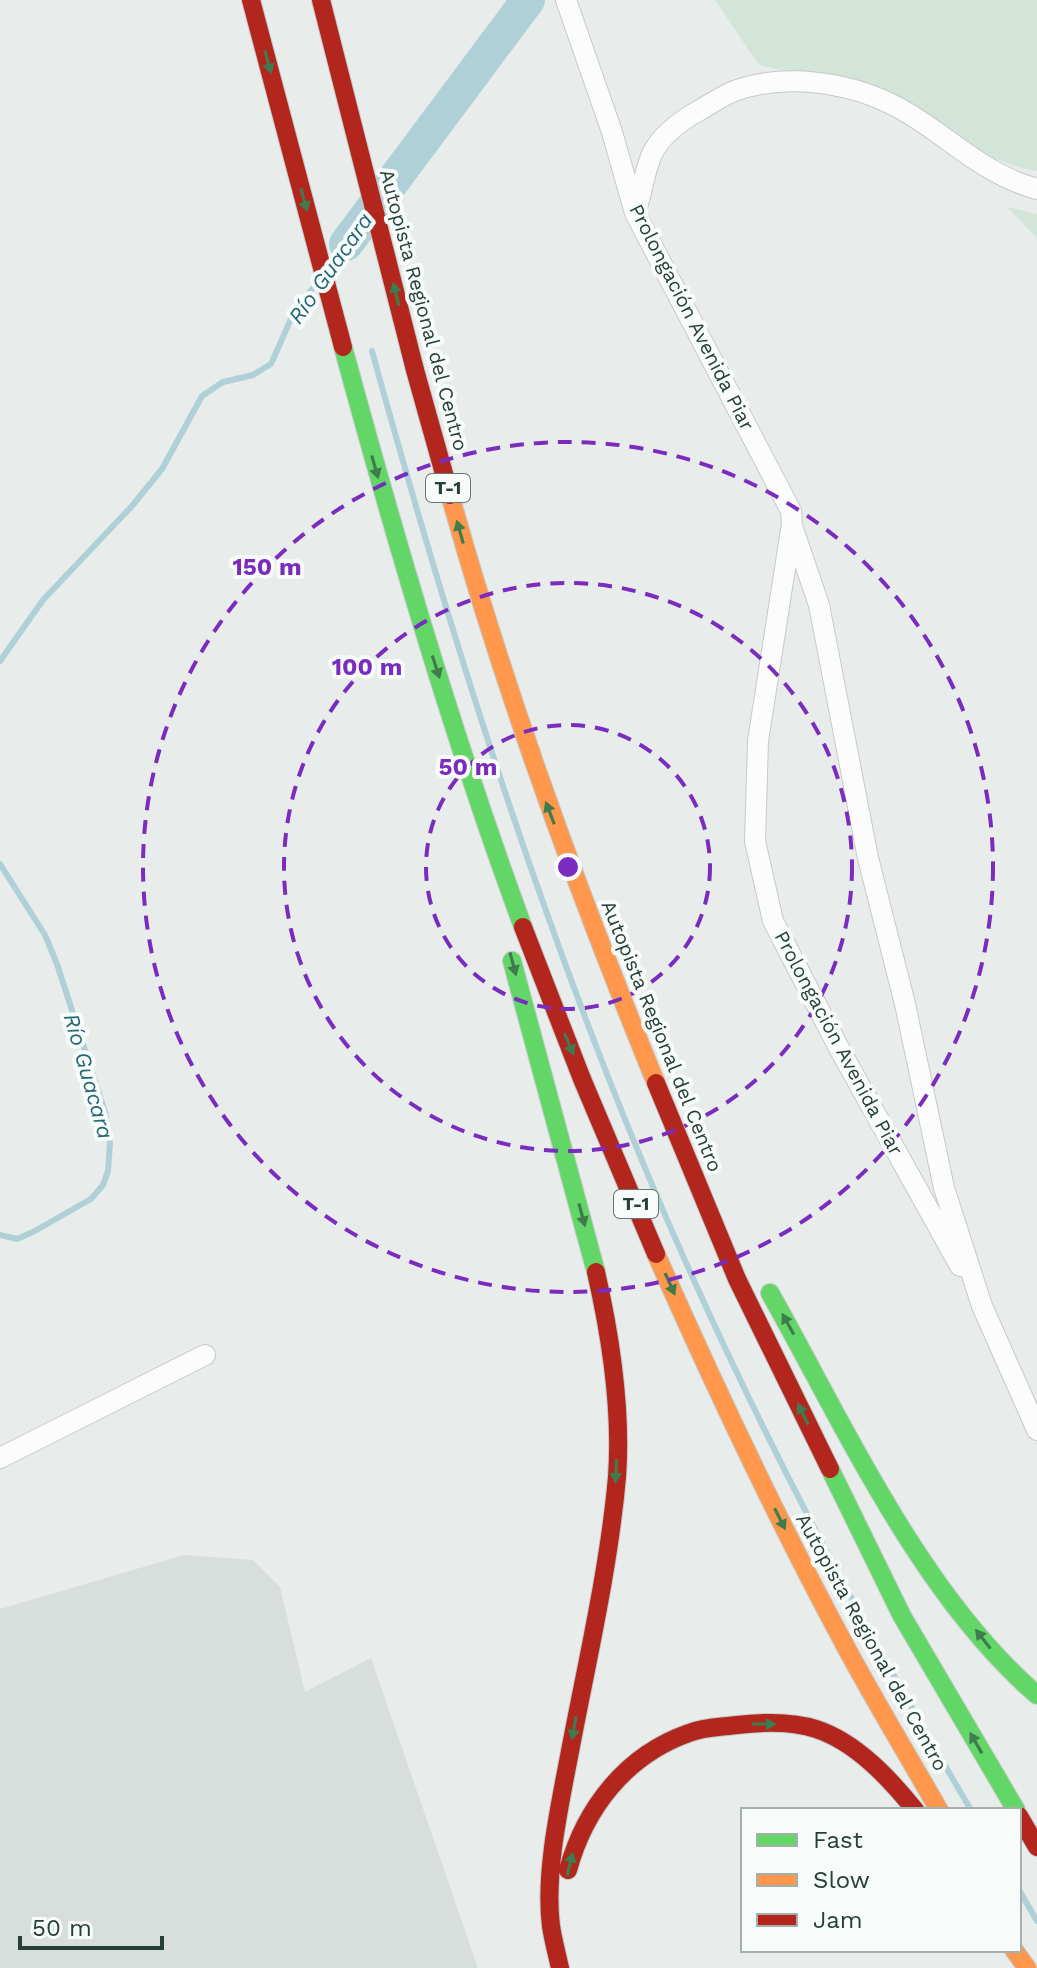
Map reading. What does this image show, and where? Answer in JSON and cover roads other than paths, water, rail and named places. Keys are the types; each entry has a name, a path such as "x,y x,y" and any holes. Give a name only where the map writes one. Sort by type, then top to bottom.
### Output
{"highway":[{"name":"Autopista Regional del Centro","path":"251,0 354,392 404,566 474,784 550,999 644,1224 747,1453 829,1617 938,1808"},
{"name":"Autopista Regional del Centro","path":"321,0 415,370 486,621 540,785 610,971 737,1279 902,1616 1015,1808"},
{"path":"404,566 413,648 468,804 589,1241 607,1321 617,1401 615,1490 607,1551 559,1813 550,1891 551,1926 560,1968"},
{"path":"610,971 741,1241"},
{"path":"762,1278 868,1470 930,1572 1005,1666 1037,1695"},
{"path":"572,1968 563,1922 571,1856 584,1824 604,1793 629,1766 658,1746 691,1732 763,1722 817,1729 860,1754 913,1808"},
{"path":"1021,1819 1037,1847"}],"street":[{"name":"Prolongación Avenida Piar","path":"568,6 612,132 635,213 791,511 792,526 758,741 755,841 773,921 840,1050 982,1306 1037,1430"},
{"path":"635,213 652,153 679,122 733,92 766,85 830,83 866,92 899,108 1010,182 1037,189"},
{"path":"612,132 633,150 652,153"},
{"name":"Prolongación Avenida Piar","path":"792,526 819,605 868,858 905,1004 944,1188 982,1306"},
{"path":"0,1458 205,1355"}],"waterway":[{"name":"Río Guacara","path":"346,244 528,0"},
{"name":"Río Guacara","path":"334,260 346,244"},
{"name":"Río Guacara","path":"0,661 43,600 132,506 162,469 202,396 223,382 253,375 271,364 294,312 313,288"},
{"path":"372,351 451,623 509,803 571,981 644,1165 773,1447 869,1630 970,1808"},
{"name":"Río Guacara","path":"0,864 45,935 57,964 105,1112 110,1143 108,1171 103,1185 91,1199 17,1239 0,1235"},
{"path":"1021,1893 1037,1921"}]}
